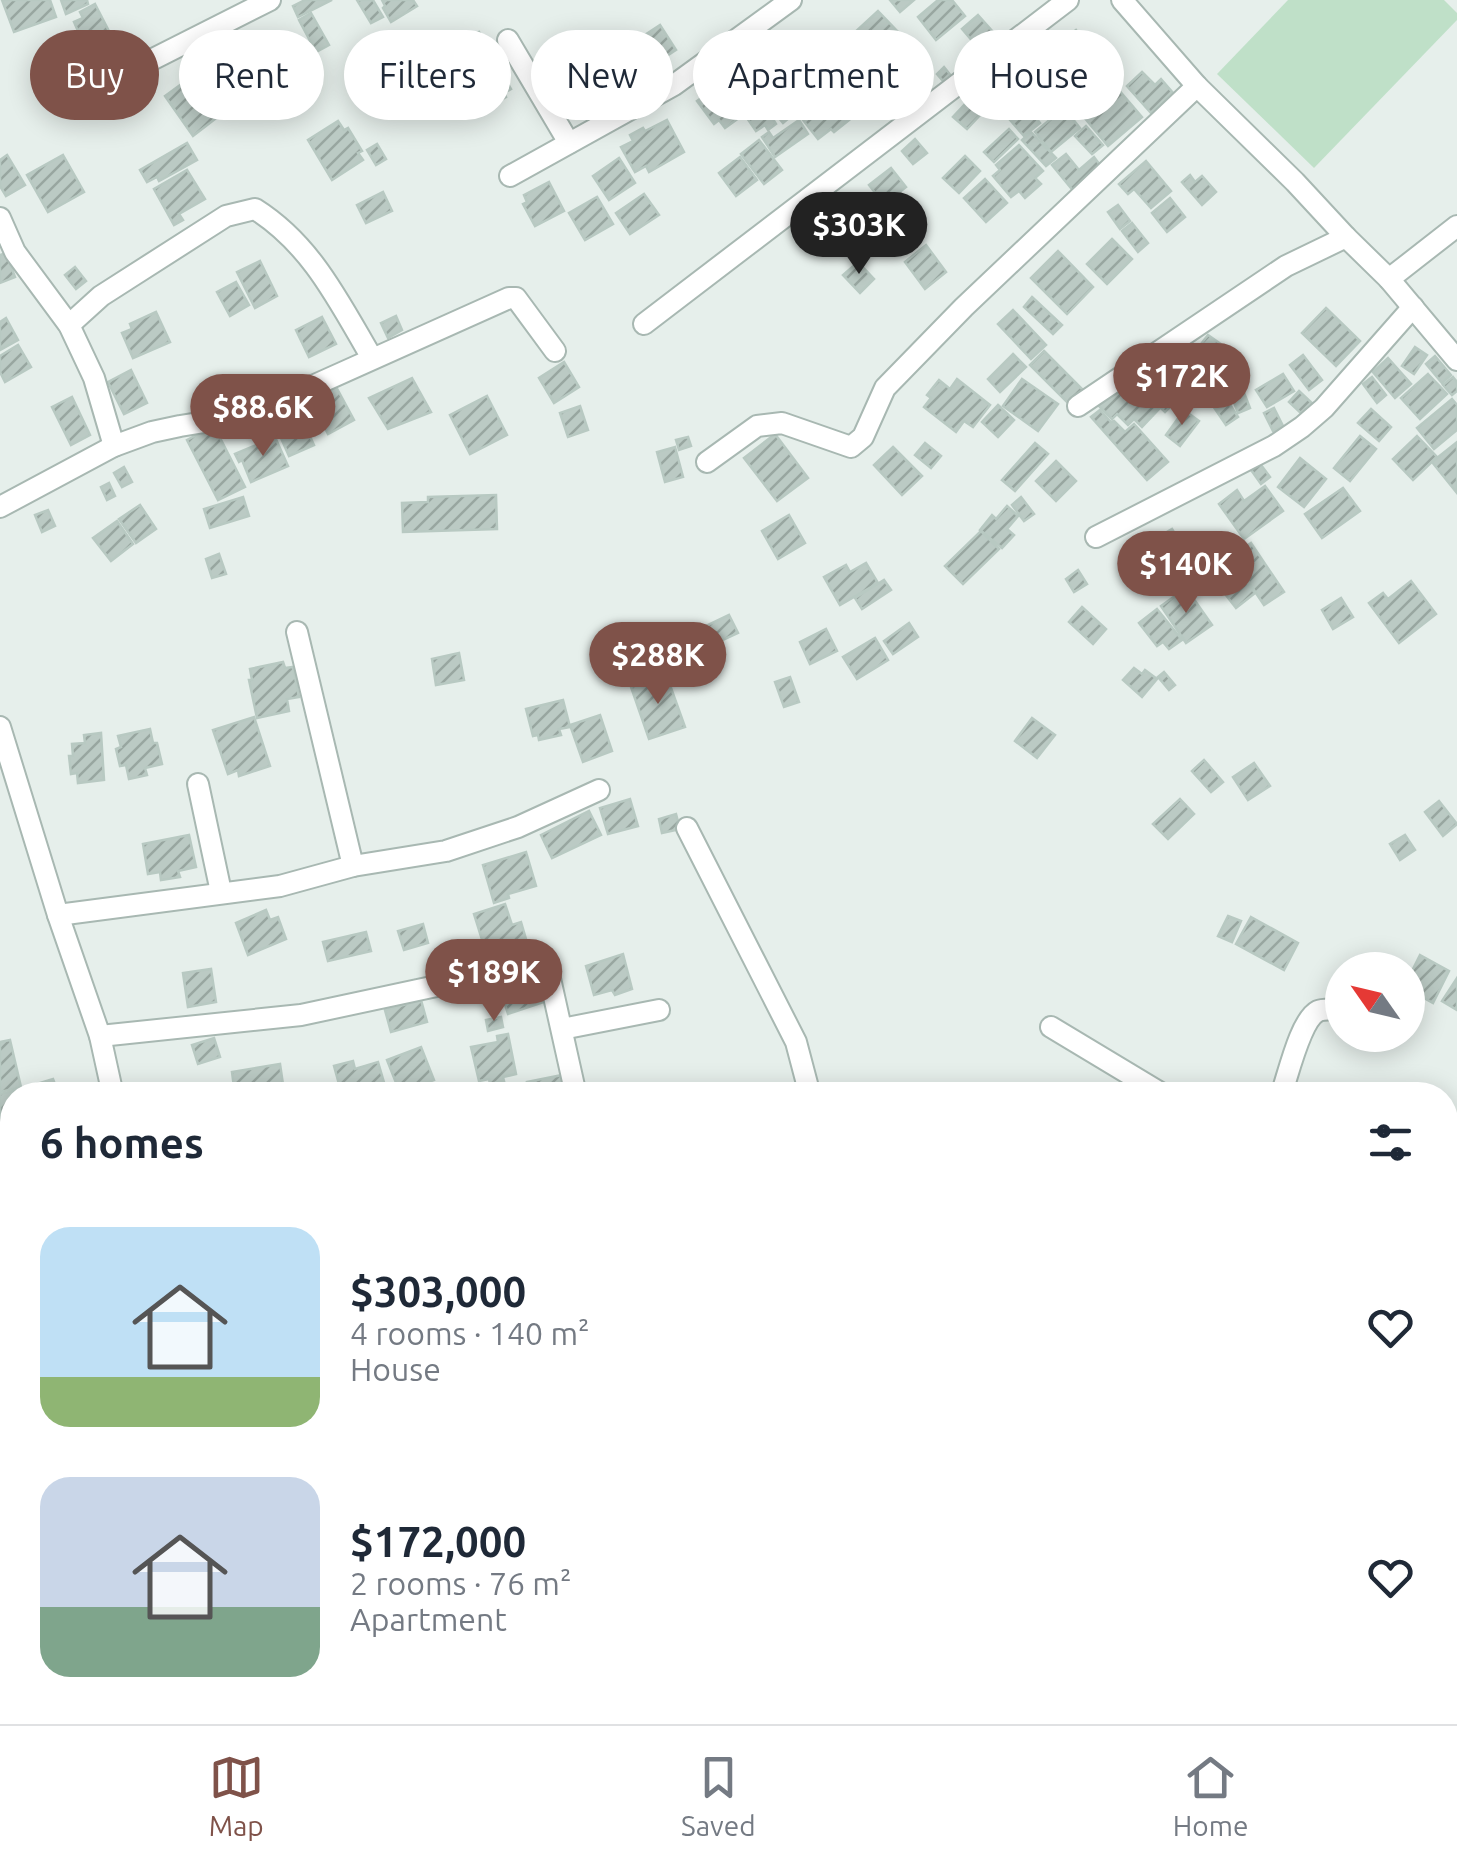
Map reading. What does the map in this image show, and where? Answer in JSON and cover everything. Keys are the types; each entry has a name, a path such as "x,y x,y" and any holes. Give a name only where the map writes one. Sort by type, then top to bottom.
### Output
{"street":[{"path":"159,57 270,0"},
{"path":"510,176 674,86 791,0"},
{"path":"644,324 1068,0"},
{"path":"1122,0 1197,86 1389,279 1457,360"},
{"path":"511,45 569,144"},
{"path":"707,462 757,426 782,423 851,447 863,437 886,388 964,307 1197,86"},
{"path":"69,325 101,296 226,216 255,209 278,223 301,246 372,358"},
{"path":"0,218 15,252 69,325 94,378 114,446"},
{"path":"1389,279 1457,226"},
{"path":"1078,406 1286,266 1346,237"},
{"path":"0,508 114,446 152,432 248,415 508,298 516,298 556,350"},
{"path":"1096,537 1302,428 1413,307"},
{"path":"297,632 353,866"},
{"path":"0,727 100,1036 110,1082"},
{"path":"198,784 222,892"},
{"path":"58,915 280,886 353,866 446,851 518,827 599,790"},
{"path":"688,828 796,1042 807,1082"},
{"path":"100,1036 301,1016 540,967 550,974 573,1082"},
{"path":"562,1029 659,1010"},
{"path":"1286,1082 1305,1026 1312,1015 1325,1010"},
{"path":"1051,1027 1142,1082"}],"green space":[{"path":"1288,0 1444,0 1457,13 1457,20 1314,168 1217,74"}],"building":[{"path":"2,0 50,0 56,17 14,32"},
{"path":"61,0 87,0 88,4 66,14"},
{"path":"305,0 332,0 298,17 293,6"},
{"path":"357,0 373,0 383,17 371,23"},
{"path":"382,0 413,0 417,6 391,22"},
{"path":"890,0 914,0 900,12"},
{"path":"938,0 952,0 965,16 936,40 934,30 928,30 918,17"},
{"path":"95,4 108,30 78,30 74,22 83,18 80,12"},
{"path":"878,11 896,30 857,30"},
{"path":"311,13 321,30 304,30 299,20"},
{"path":"978,15 991,30 963,30"},
{"path":"944,67 954,84 949,88 937,74"},
{"path":"1142,72 1155,85 1161,79 1173,93 1151,113 1127,86"},
{"path":"179,86 179,116 165,96"},
{"path":"1124,96 1142,117 1108,146 1086,120 1124,120"},
{"path":"182,120 214,120 193,136"},
{"path":"667,120 684,152 649,172 646,166 635,172 621,147 633,141 630,135 643,128 645,131"},
{"path":"719,120 736,120 725,128"},
{"path":"748,120 774,120 776,124 768,130 765,125 756,131"},
{"path":"799,120 808,134 775,157 762,137 769,132 773,138"},
{"path":"803,120 849,120 834,132 831,129 818,139"},
{"path":"956,120 975,120 967,129"},
{"path":"1010,120 1038,120 1040,123 1024,136"},
{"path":"1050,120 1074,120 1080,128 1051,152 1035,132"},
{"path":"338,121 344,130 348,128 363,160 332,180 308,140"},
{"path":"1086,126 1103,145 1092,154 1075,136"},
{"path":"1009,129 1018,139 994,162 984,152"},
{"path":"1031,132 1056,158 1046,166 1022,140"},
{"path":"915,139 927,153 913,164 902,151"},
{"path":"759,140 782,170 764,184 741,154"},
{"path":"187,143 197,160 159,181 157,177 147,182 140,170"},
{"path":"377,144 386,159 376,165 367,150"},
{"path":"1019,145 1043,171 1035,178 1041,184 1025,198 1019,191 1011,197 993,176 1000,170 996,165"},
{"path":"1066,154 1079,170 1094,157 1103,169 1075,193 1052,165"},
{"path":"7,155 25,185 6,196 0,186 0,160"},
{"path":"63,155 84,192 48,212 27,175"},
{"path":"965,156 980,171 959,193 943,178"},
{"path":"740,157 757,180 736,196 719,173"},
{"path":"619,158 635,183 609,200 593,176"},
{"path":"1146,161 1171,191 1151,208 1134,189 1128,194 1119,184"},
{"path":"891,168 906,187 884,204 869,185"},
{"path":"187,170 205,199 179,214 183,220 174,225 154,189"},
{"path":"1190,175 1195,182 1202,176 1216,192 1202,205 1182,182"},
{"path":"985,179 1007,203 986,222 964,198"},
{"path":"549,182 564,211 535,226 523,204 527,202 524,195"},
{"path":"383,192 392,211 366,223 357,205"},
{"path":"644,194 659,215 630,234 616,213"},
{"path":"597,197 613,224 585,240 569,213"},
{"path":"1170,198 1185,217 1167,232 1152,213"},
{"path":"1118,205 1130,221 1120,229 1108,212"},
{"path":"901,216 919,238 908,247 890,225"},
{"path":"1132,223 1148,243 1138,252 1122,231"},
{"path":"1112,239 1132,259 1107,284 1087,264"},
{"path":"926,245 946,272 925,289 905,262"},
{"path":"1058,251 1093,287 1067,314 1031,278"},
{"path":"6,253 15,277 0,283 0,255"},
{"path":"260,261 277,296 255,308 237,272"},
{"path":"858,262 874,279 860,293 843,275"},
{"path":"75,267 86,281 76,289 65,275"},
{"path":"236,282 249,305 230,316 217,292"},
{"path":"1032,297 1062,325 1053,334 1024,307"},
{"path":"1326,308 1360,341 1336,366 1302,333"},
{"path":"1013,310 1046,345 1031,359 998,324"},
{"path":"156,312 170,342 133,358 122,333 132,329 130,324"},
{"path":"396,316 402,330 388,338 381,323"},
{"path":"322,317 336,344 309,357 296,330"},
{"path":"6,318 18,340 0,350 0,322"},
{"path":"1208,335 1238,356 1217,387 1185,365"},
{"path":"18,345 31,367 5,382 0,372 0,356"},
{"path":"1415,347 1427,355 1414,374 1402,366"},
{"path":"1044,351 1084,391 1070,405 1030,365"},
{"path":"1013,354 1026,367 1000,392 988,379"},
{"path":"1303,355 1322,380 1309,390 1290,365"},
{"path":"1435,356 1451,375 1442,383 1426,364"},
{"path":"1388,358 1411,384 1395,398 1373,372"},
{"path":"564,362 579,387 554,403 539,378"},
{"path":"1143,365 1178,399 1165,412 1130,378"},
{"path":"131,370 147,403 124,414 108,382"},
{"path":"1283,374 1294,391 1267,407 1256,390"},
{"path":"1428,374 1447,394 1420,419 1401,398"},
{"path":"1127,377 1159,409 1142,427 1134,419 1128,425 1117,414 1112,419 1099,406"},
{"path":"1372,377 1386,395 1377,403 1363,384"},
{"path":"1453,377 1457,391 1452,395 1443,385"},
{"path":"412,378 431,412 388,429 369,398"},
{"path":"957,379 990,405 973,427 964,421 956,432 924,407 931,398 927,395 939,380 950,389"},
{"path":"1022,379 1058,404 1038,431 1003,406"},
{"path":"334,383 354,420 328,434 309,396"},
{"path":"1241,385 1250,408 1238,413 1229,389"},
{"path":"1299,391 1314,405 1304,416 1289,402"},
{"path":"1223,394 1238,417 1226,425 1211,403"},
{"path":"487,396 507,435 470,454 450,415"},
{"path":"72,397 90,435 71,445 52,407"},
{"path":"1452,399 1457,405 1457,430 1434,449 1417,428"},
{"path":"294,402 314,445 289,456 270,413"},
{"path":"998,405 1014,420 998,437 982,422"},
{"path":"580,406 588,430 568,437 560,413"},
{"path":"1274,408 1283,426 1273,431 1264,413"},
{"path":"1371,409 1391,427 1379,441 1358,423"},
{"path":"1100,410 1125,432 1134,424 1168,462 1147,480 1091,417"},
{"path":"1184,410 1199,421 1180,446 1166,435"},
{"path":"214,426 245,487 218,500 187,440"},
{"path":"775,434 808,478 777,501 744,458"},
{"path":"1360,436 1376,449 1350,481 1334,468"},
{"path":"1417,436 1437,457 1413,480 1393,459"},
{"path":"275,437 288,466 251,482 242,460 239,462 235,454"},
{"path":"688,437 691,446 679,450 676,440"},
{"path":"1457,442 1457,493 1432,462"},
{"path":"925,443 941,456 931,468 915,455"},
{"path":"1035,443 1048,454 1015,491 1002,480"},
{"path":"675,447 683,477 665,482 657,452"},
{"path":"893,447 922,476 902,495 874,465"},
{"path":"1300,458 1326,479 1304,507 1278,487"},
{"path":"1056,461 1076,481 1056,501 1036,481"},
{"path":"1258,461 1270,477 1261,484 1249,467"},
{"path":"124,467 132,482 122,487 114,473"},
{"path":"109,483 115,496 107,500 101,487"},
{"path":"1265,486 1283,511 1244,539 1219,504 1237,490 1244,501"},
{"path":"1343,488 1360,511 1322,538 1305,514"},
{"path":"496,495 497,529 403,532 402,503 428,502 428,497"},
{"path":"243,497 249,516 210,528 204,509"},
{"path":"1021,497 1034,514 1024,521 1012,505"},
{"path":"140,505 156,529 136,543 119,519"},
{"path":"1007,506 1018,516 1007,529 1014,535 1002,548 980,530 992,515 996,519"},
{"path":"48,510 55,526 42,532 35,515"},
{"path":"789,515 805,543 778,559 762,531"},
{"path":"117,521 133,544 111,561 93,538"},
{"path":"1172,529 1197,570 1166,590 1146,558 1158,550 1152,541"},
{"path":"981,531 999,549 963,584 945,566"},
{"path":"1251,543 1284,592 1264,605 1231,556"},
{"path":"219,554 226,574 212,578 206,559"},
{"path":"1227,557 1255,593 1236,608 1208,572"},
{"path":"866,563 878,583 840,605 824,577 846,565 850,572"},
{"path":"1078,570 1087,584 1074,592 1066,579"},
{"path":"884,580 891,590 862,609 855,598"},
{"path":"1411,581 1436,614 1399,643 1369,603 1383,593 1388,599"},
{"path":"1186,588 1212,625 1186,643 1161,606"},
{"path":"1341,598 1353,617 1333,629 1322,610"},
{"path":"1082,607 1106,629 1093,644 1069,622"},
{"path":"1157,609 1182,640 1169,649 1163,642 1157,646 1139,623"},
{"path":"729,615 738,633 701,650 693,632"},
{"path":"909,623 918,637 893,654 884,641"},
{"path":"826,629 837,651 810,664 800,642"},
{"path":"875,638 888,660 857,679 843,657"},
{"path":"459,653 464,680 436,685 432,659"},
{"path":"283,662 285,668 293,667 299,697 287,699 289,711 257,718 250,669"},
{"path":"1134,668 1157,679 1142,697 1123,680"},
{"path":"1164,672 1175,685 1169,690 1158,677"},
{"path":"666,674 685,727 649,739 631,687"},
{"path":"790,677 799,702 784,707 775,682"},
{"path":"563,700 570,727 559,729 561,735 539,740 538,735 533,736 526,709"},
{"path":"600,715 612,751 583,762 570,725"},
{"path":"254,717 270,766 239,776 238,770 228,774 213,730"},
{"path":"1032,718 1055,735 1037,758 1015,741"},
{"path":"150,729 162,764 145,768 147,775 129,779 126,765 120,766 118,736"},
{"path":"101,733 104,780 78,783 77,773 71,774 72,744 85,743 84,735"},
{"path":"1204,760 1223,782 1211,792 1192,771"},
{"path":"1254,763 1270,786 1248,800 1233,777"},
{"path":"630,799 638,826 608,834 600,808"},
{"path":"1180,799 1194,814 1168,839 1153,824"},
{"path":"1439,801 1457,824 1443,836 1425,812"},
{"path":"589,811 601,835 552,858 541,835"},
{"path":"676,814 680,829 662,833 659,819"},
{"path":"189,835 196,867 178,871 180,877 161,880 160,872 148,874 143,844"},
{"path":"1405,835 1415,850 1400,860 1390,844"},
{"path":"526,852 536,886 508,894 509,898 494,903 483,865"},
{"path":"505,904 512,925 521,922 526,939 514,942 518,953 489,962 474,914"},
{"path":"266,910 270,920 278,917 286,939 248,955 236,923"},
{"path":"1228,916 1241,921 1232,942 1218,936"},
{"path":"1251,917 1298,943 1284,970 1236,944"},
{"path":"423,924 428,943 404,950 398,931"},
{"path":"366,932 371,951 328,961 323,942"},
{"path":"623,954 632,989 615,995 612,990 594,995 586,966"},
{"path":"1425,958 1449,971 1433,1003 1425,999"},
{"path":"211,969 216,1002 188,1007 183,973"},
{"path":"524,977 525,982 537,978 544,1002 508,1014 499,985"},
{"path":"1457,978 1457,1010 1442,1001"},
{"path":"421,1000 427,1022 391,1032 385,1010"},
{"path":"501,1017 503,1027 488,1031 486,1020"},
{"path":"508,1034 516,1074 499,1082 479,1081 471,1047 498,1042 497,1036"},
{"path":"214,1038 220,1057 198,1064 192,1045"},
{"path":"10,1040 20,1082 0,1082 0,1042"},
{"path":"421,1047 434,1080 396,1082 387,1060"},
{"path":"353,1061 355,1069 378,1062 384,1082 338,1082 334,1066"},
{"path":"280,1064 283,1082 233,1082 232,1072"},
{"path":"562,1075 564,1082 527,1082"}]}
